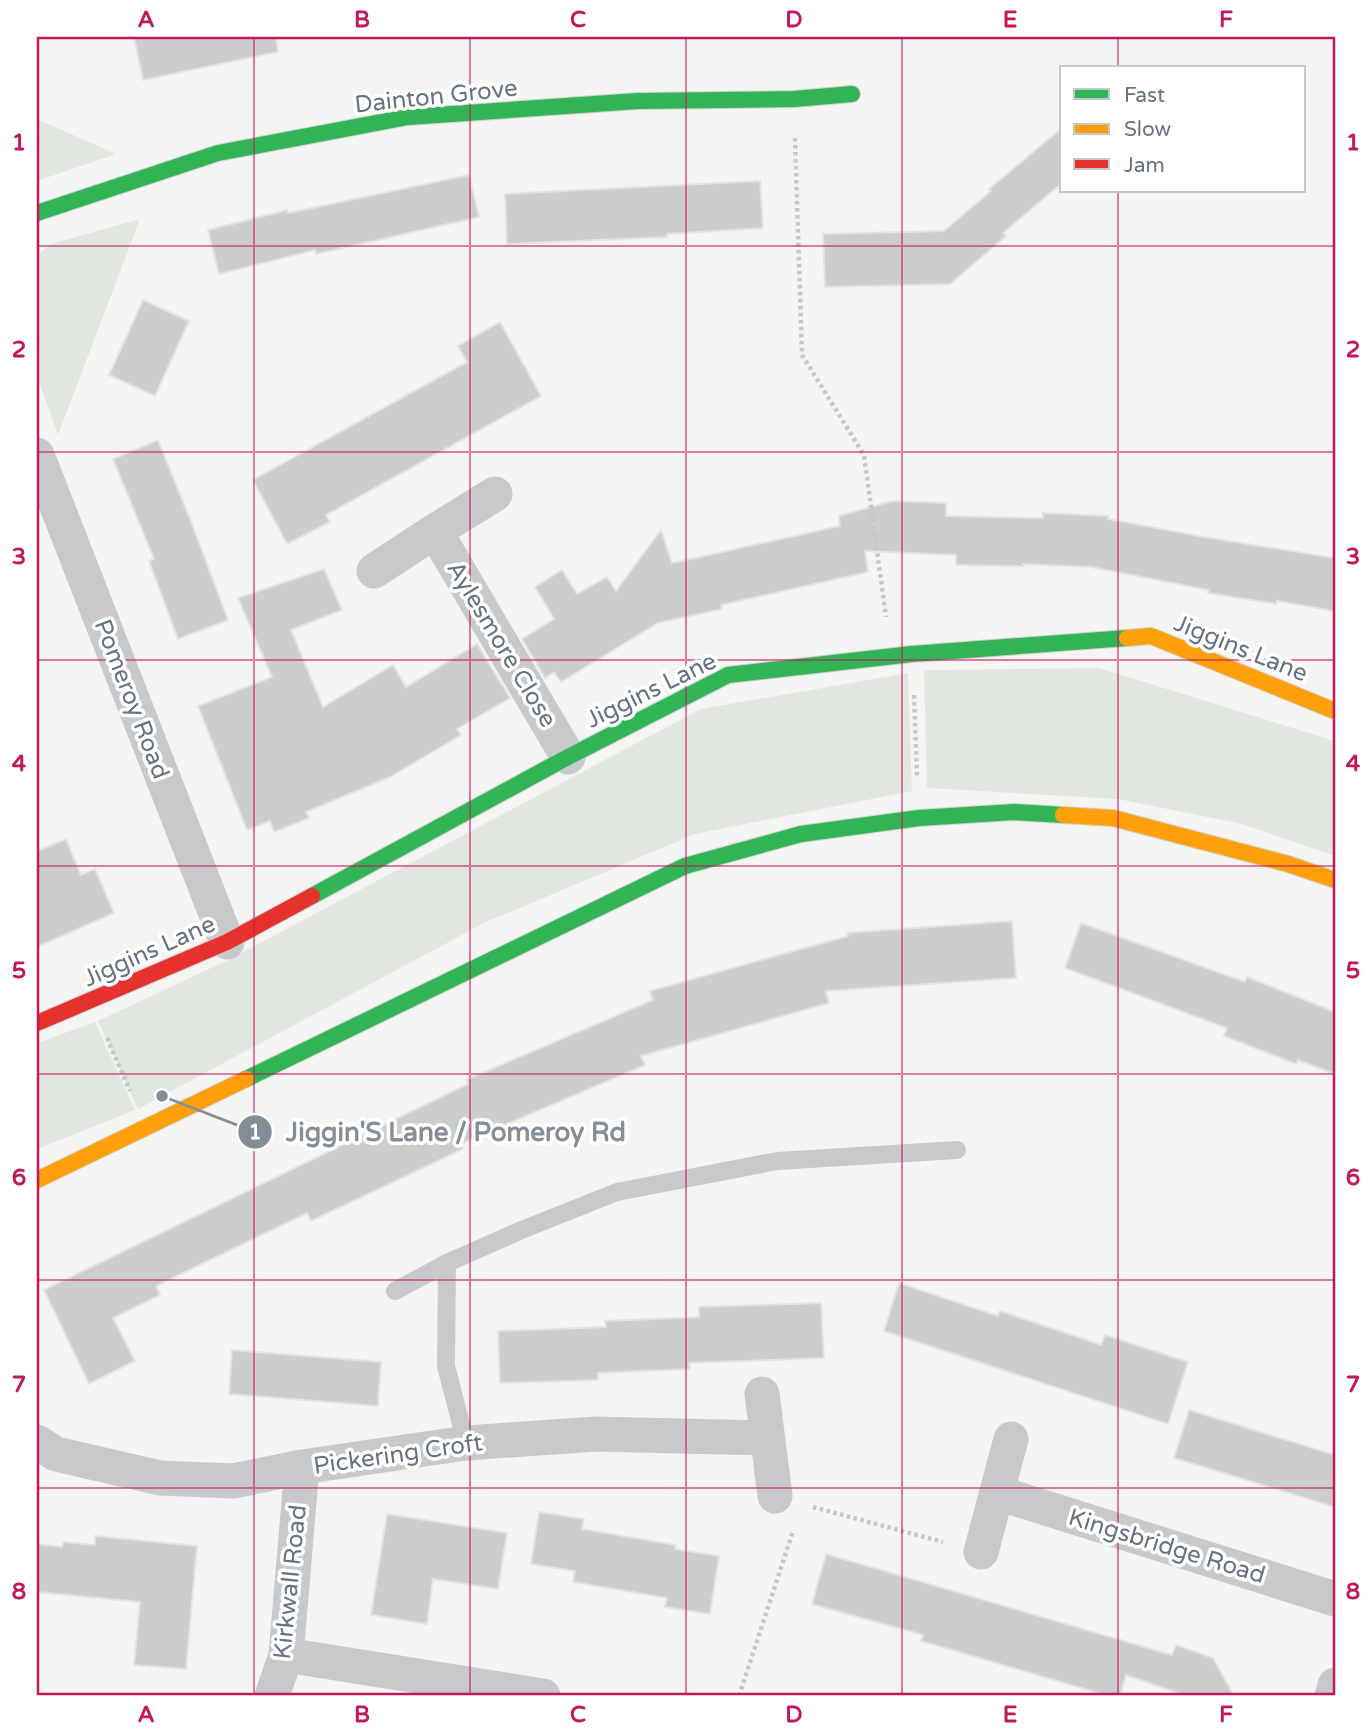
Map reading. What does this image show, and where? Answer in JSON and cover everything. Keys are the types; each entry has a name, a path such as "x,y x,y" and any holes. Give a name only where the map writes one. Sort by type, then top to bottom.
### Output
{"street":[{"name":"Dainton Grove","path":"37,213 218,153 408,117 638,101 794,99 852,94"},
{"name":"Pomeroy Road","path":"37,455 227,942"},
{"name":"Aylesmore Close","path":"374,571 495,494"},
{"name":"Aylesmore Close","path":"435,531 568,757"},
{"name":"Jiggins Lane","path":"37,1023 92,1002 227,942 568,757 728,675 912,654 1151,636 1335,711"},
{"path":"37,1180 685,866 801,834 919,818 1014,812 1113,818 1288,863 1335,880"},
{"path":"762,1394 766,1438 788,1500"},
{"name":"Pickering Croft","path":"37,1442 56,1454 160,1478 233,1482 302,1467 466,1443 596,1434 766,1438"},
{"path":"981,1552 1011,1439"},
{"name":"Kirkwall Road","path":"272,1696 286,1655 302,1467"},
{"name":"Kingsbridge Road","path":"998,1493 1335,1599"},
{"path":"286,1655 543,1696"},
{"path":"1332,1696 1335,1685"}],"lane":[{"path":"395,1291 447,1263 617,1192 777,1161 957,1150"},
{"path":"447,1263 446,1366 466,1443"}],"path":[{"path":"794,99 802,355 864,455 885,617 912,654 919,818"},
{"path":"92,1002 145,1126"},
{"path":"739,1696 788,1500 981,1552"}],"shaded area":[{"path":"37,119 116,154 37,181"},
{"path":"140,219 58,435 37,376 37,255 51,244"},
{"path":"1099,668 1335,741 1335,856 1242,824 1118,799 927,788 924,670"},
{"path":"908,673 912,791 695,834 484,923 138,1109 98,1021 226,961 701,709"},
{"path":"95,1022 135,1110 37,1149 37,1043"}],"building":[{"path":"134,37 276,37 278,52 143,80"},
{"path":"1060,130 1060,185 1003,233 1006,236 950,284 825,287 823,234 944,231 991,191 989,189"},
{"path":"469,175 479,217 316,254 315,250 219,274 208,230 287,210 288,213"},
{"path":"760,181 763,228 667,234 667,237 507,244 505,194"},
{"path":"143,300 189,321 155,396 109,375"},
{"path":"500,322 541,396 326,515 330,522 287,544 253,480 467,362 458,346"},
{"path":"158,440 228,620 178,639 149,561 154,559 113,459"},
{"path":"893,501 946,503 946,516 1043,518 1043,513 1108,516 1108,519 1204,537 1335,558 1335,611 1208,593 1209,590 1091,567 956,565 956,555 865,551 868,572 721,605 722,609 658,623 561,682 554,672 545,678 522,639 554,619 535,587 562,570 577,594 607,577 616,591 661,530 672,563 840,526 839,516"},
{"path":"324,569 342,610 291,630 323,707 393,665 406,687 477,644 510,698 457,729 461,735 390,777 306,812 309,818 274,832 270,821 247,830 198,706 272,677 238,598"},
{"path":"66,839 81,875 95,869 114,913 37,947 37,851"},
{"path":"1012,921 1016,978 826,991 829,1003 641,1056 645,1065 460,1144 463,1149 311,1221 307,1213 156,1286 160,1295 113,1318 135,1361 89,1384 44,1290 468,1084 466,1080 653,1000 650,991 848,936 847,933"},
{"path":"1081,923 1245,982 1247,977 1335,1012 1335,1074 1298,1060 1296,1064 1224,1036 1227,1028 1065,968"},
{"path":"899,1283 998,1316 1000,1311 1101,1345 1105,1335 1188,1362 1168,1424 884,1331"},
{"path":"821,1303 824,1358 689,1363 690,1369 598,1373 598,1380 500,1383 498,1331 606,1327 605,1321 699,1317 699,1307"},
{"path":"232,1350 381,1362 378,1406 229,1394"},
{"path":"1189,1410 1335,1455 1335,1507 1174,1458"},
{"path":"539,1512 584,1519 582,1529 676,1545 675,1549 719,1556 710,1614 665,1607 667,1598 573,1582 575,1571 531,1564"},
{"path":"387,1514 507,1533 498,1589 433,1579 427,1624 371,1615"},
{"path":"95,1536 197,1546 186,1669 134,1665 140,1602 37,1592 37,1544 62,1547 63,1542 95,1545"},
{"path":"826,1554 1172,1655 1176,1645 1213,1658 1234,1696 1187,1696 1126,1675 1120,1696 1109,1696 921,1641 923,1635 812,1604"}],"traffic: fast":[{"path":"37,213 218,153 408,117 638,101 794,99 852,94"},
{"path":"312,896 568,757 728,675 912,654 1127,638"},
{"path":"246,1079 685,866 801,834 919,818 1014,812 1063,815"}],"traffic: slow":[{"path":"1127,638 1151,636 1335,711"},
{"path":"1063,815 1113,818 1288,864 1335,880"},
{"path":"37,1180 246,1079"}],"traffic: jam":[{"path":"37,1023 227,942 312,896"}],"place":[{"name":"Jiggin'S Lane / Pomeroy Rd","path":"162,1096"}]}
